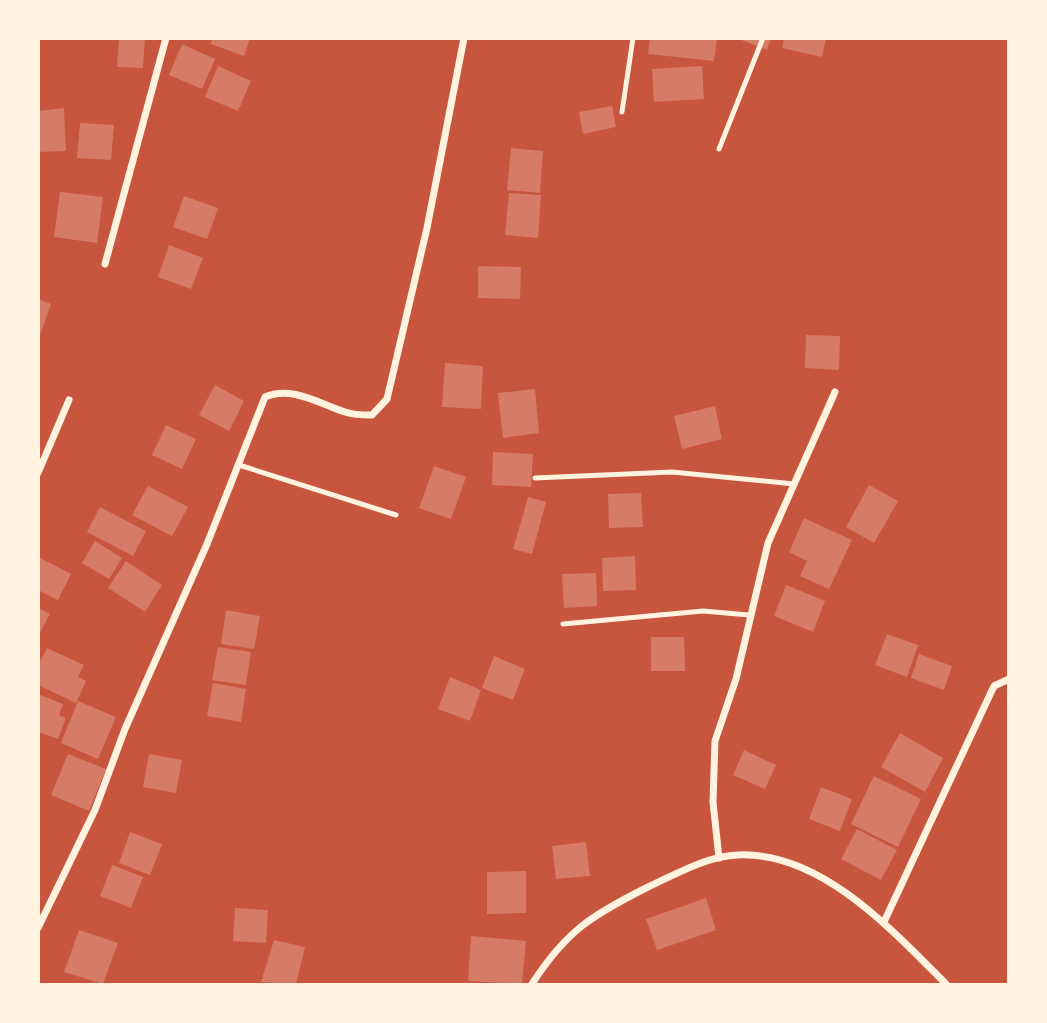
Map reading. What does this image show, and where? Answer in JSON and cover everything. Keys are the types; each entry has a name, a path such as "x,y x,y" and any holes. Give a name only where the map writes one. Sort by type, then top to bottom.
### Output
{"street":[{"path":"105,264 166,38"},
{"path":"38,928 95,810 125,729 239,465 265,397 277,391 289,393 349,414 372,415 387,400 428,228 464,38"},
{"path":"719,858 713,802 715,741 736,679 768,543 835,392"},
{"path":"38,472 69,400"},
{"path":"884,922 994,686 1009,678"},
{"path":"531,985 569,934 635,894 719,858 756,856 790,864 846,893 884,922 946,985"}],"lane":[{"path":"622,112 633,38"},
{"path":"719,149 763,38"},
{"path":"239,465 396,515"},
{"path":"535,478 672,472 794,484"},
{"path":"563,624 704,611 749,615"}],"building":[{"path":"119,38 145,38 143,68 117,67"},
{"path":"212,38 250,38 244,56 211,44"},
{"path":"650,38 717,38 714,61 648,54"},
{"path":"736,38 771,38 767,50"},
{"path":"784,38 826,38 822,57 782,48"},
{"path":"182,44 215,59 202,89 169,75"},
{"path":"218,66 251,81 238,111 205,97"},
{"path":"702,66 704,99 654,102 652,69"},
{"path":"612,106 616,127 583,134 579,112"},
{"path":"64,108 66,151 38,152 38,111"},
{"path":"80,123 114,125 111,160 77,158"},
{"path":"511,148 543,151 540,193 507,190"},
{"path":"60,192 103,197 97,243 54,237"},
{"path":"509,193 541,195 538,238 505,235"},
{"path":"184,196 218,208 207,239 173,227"},
{"path":"169,245 203,258 191,289 158,277"},
{"path":"478,266 521,267 520,299 478,298"},
{"path":"38,299 51,304 39,338 38,338"},
{"path":"806,335 840,336 839,370 805,368"},
{"path":"445,363 483,366 481,409 442,407"},
{"path":"215,385 244,401 229,431 199,415"},
{"path":"535,389 539,433 503,438 498,393"},
{"path":"715,406 722,439 682,449 674,416"},
{"path":"166,425 196,439 182,469 152,455"},
{"path":"493,452 533,454 531,487 492,485"},
{"path":"434,466 466,477 451,519 419,508"},
{"path":"869,485 898,501 874,543 846,527"},
{"path":"148,486 188,507 172,536 132,515"},
{"path":"641,493 643,527 609,528 608,494"},
{"path":"528,497 546,502 532,554 513,549"},
{"path":"100,507 146,531 133,556 87,532"},
{"path":"804,518 852,540 829,589 800,576 807,561 789,552"},
{"path":"95,541 122,558 109,579 82,563"},
{"path":"635,556 636,590 603,591 602,558"},
{"path":"38,557 71,574 58,600 38,590"},
{"path":"126,561 162,585 145,612 108,588"},
{"path":"596,573 597,606 564,608 562,574"},
{"path":"786,585 825,601 813,632 774,616"},
{"path":"38,608 50,614 38,636"},
{"path":"226,610 260,616 254,649 221,644"},
{"path":"887,634 918,645 907,677 875,665"},
{"path":"651,637 684,637 685,671 651,671"},
{"path":"218,647 251,652 246,685 212,680"},
{"path":"47,648 84,665 78,677 86,681 76,703 38,685 38,665"},
{"path":"919,654 952,666 944,690 911,678"},
{"path":"494,656 525,669 513,700 482,688"},
{"path":"450,677 481,690 470,721 438,709"},
{"path":"213,683 246,689 241,722 207,716"},
{"path":"38,694 63,704 59,715 66,718 58,739 38,732"},
{"path":"78,701 116,717 98,759 61,743"},
{"path":"900,733 943,758 925,792 881,767"},
{"path":"744,750 776,765 765,789 733,775"},
{"path":"68,754 106,769 89,811 51,795"},
{"path":"149,754 182,760 176,793 143,787"},
{"path":"874,776 921,799 898,847 851,824"},
{"path":"821,787 852,799 840,831 809,819"},
{"path":"857,829 897,850 881,880 841,859"},
{"path":"130,832 162,844 150,875 119,863"},
{"path":"586,842 590,876 556,879 552,846"},
{"path":"112,865 143,877 131,908 100,896"},
{"path":"526,871 526,913 487,914 487,872"},
{"path":"706,898 716,930 657,950 646,919"},
{"path":"235,908 268,910 266,943 233,941"},
{"path":"79,930 118,943 103,984 64,972"},
{"path":"471,936 526,941 522,984 468,981"},
{"path":"274,940 305,947 296,984 261,982"}]}
